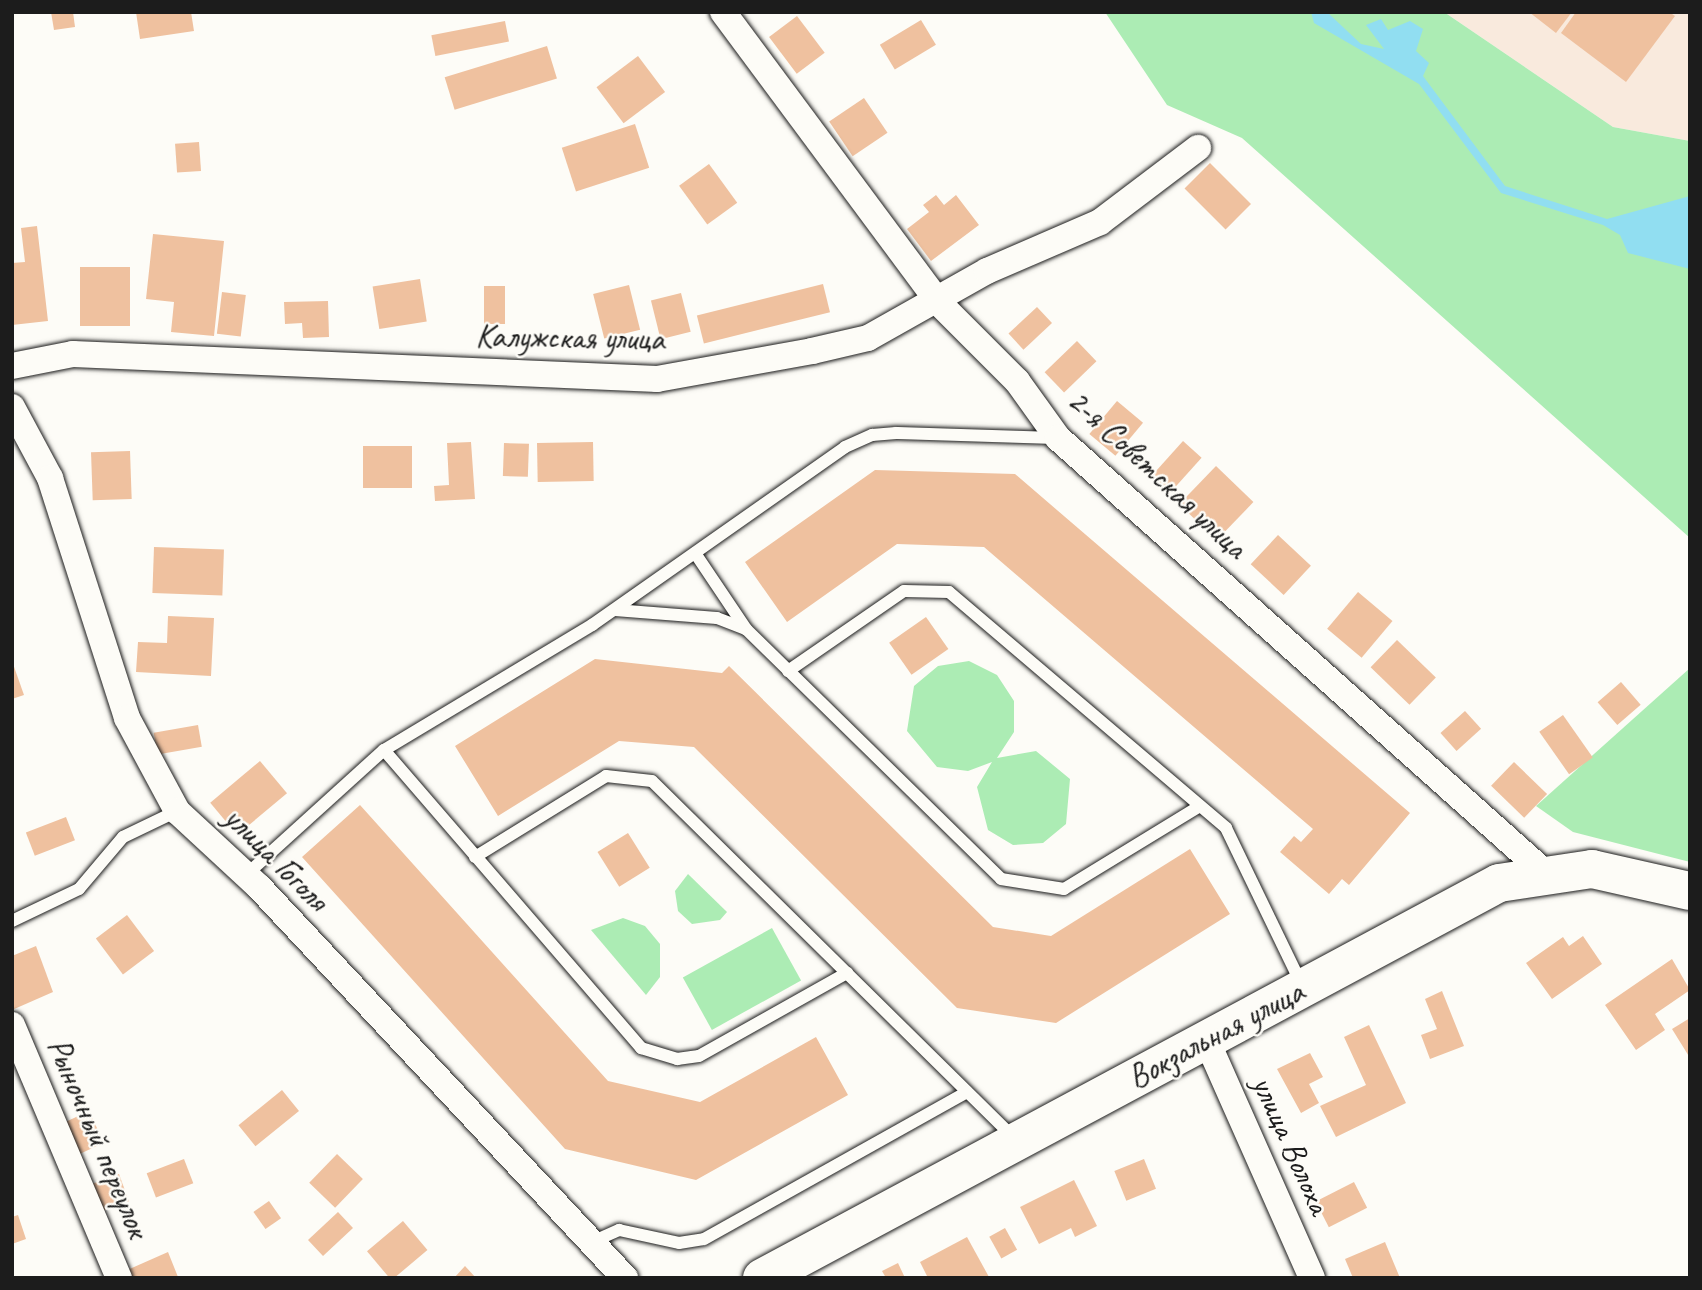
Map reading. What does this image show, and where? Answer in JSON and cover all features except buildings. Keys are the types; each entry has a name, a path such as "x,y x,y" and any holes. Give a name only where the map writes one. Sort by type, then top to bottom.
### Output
{"main road":[{"name":"Вокзальная улица","path":"762,1278 1499,883 1544,872 1592,869 1690,891"}],"street":[{"name":"2-я Советская улица","path":"723,12 938,302 1017,381 1058,438 1544,872"},
{"name":"Калужская улица","path":"12,366 73,355 657,379 868,338 938,302 987,271 1100,222 1198,148"},
{"name":"улица Гоголя","path":"12,407 50,478 127,718 177,811 246,875 625,1278"},
{"name":"Рыночный переулок","path":"12,1025 119,1278"},
{"name":"улица Волоха","path":"1207,1041 1312,1278"}],"lane":[{"path":"246,875 384,750 615,610 872,435 1058,438"},
{"path":"695,553 746,629 992,873 1010,882 1064,889 1200,806"},
{"path":"788,671 904,591 949,592 1226,828 1303,988"},
{"path":"615,610 717,618 746,629"},
{"path":"384,750 630,1039 653,1053 699,1056 847,973"},
{"path":"475,857 606,776 652,781 1018,1142"},
{"path":"12,921 79,889 123,837 177,811"},
{"path":"593,1242 619,1230 679,1243 704,1239 967,1092"}],"shaded area":[{"path":"1444,12 1690,12 1690,141 1613,127"}],"green space":[{"path":"1105,12 1444,12 1613,127 1690,141 1690,538 1242,138 1167,105"},
{"path":"969,661 997,675 1014,701 1014,732 997,758 1036,751 1070,779 1066,824 1043,843 1013,845 988,830 977,787 992,762 968,771 937,767 907,731 914,686 938,666"},
{"path":"1690,668 1690,862 1573,832 1536,806"},
{"path":"688,874 727,912 720,920 692,924 678,911 675,891"},
{"path":"623,918 645,926 660,944 660,977 646,995 591,930"},
{"path":"772,928 801,980 712,1030 683,977"}],"water":[{"path":"1311,12 1327,12 1361,44 1384,49 1366,25 1381,19 1388,30 1410,21 1423,29 1416,51 1429,63 1423,76 1505,186 1607,219 1690,196 1690,269 1628,253 1620,235 1603,225 1501,193 1419,84 1314,23"}]}
